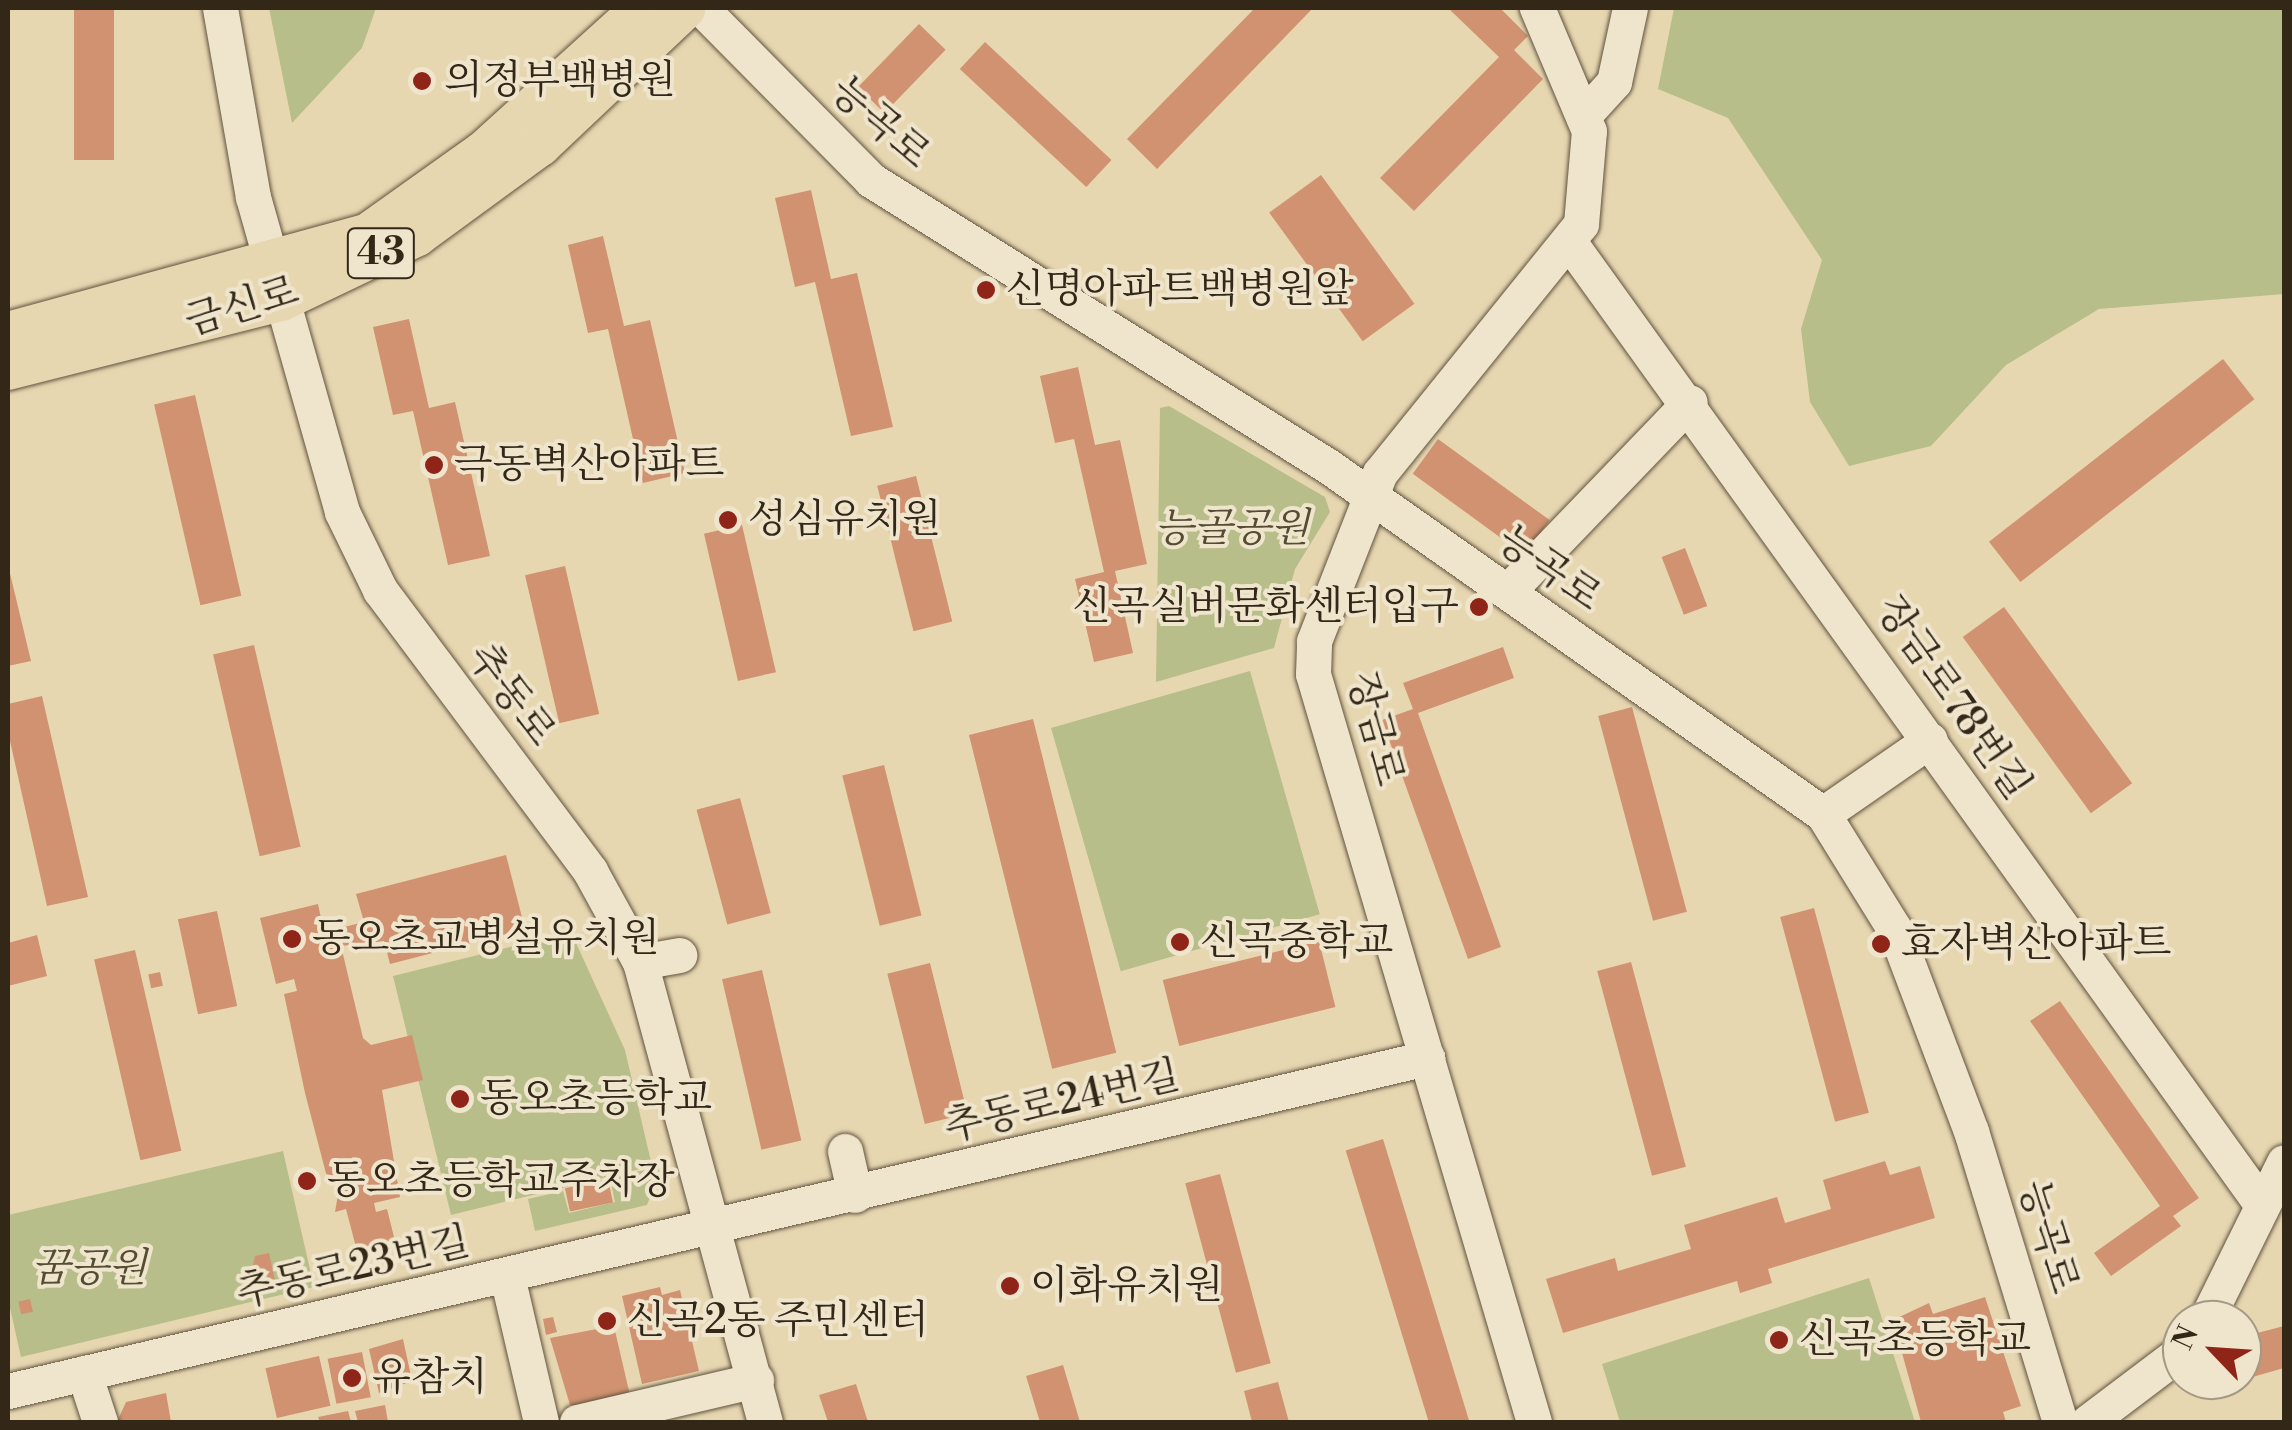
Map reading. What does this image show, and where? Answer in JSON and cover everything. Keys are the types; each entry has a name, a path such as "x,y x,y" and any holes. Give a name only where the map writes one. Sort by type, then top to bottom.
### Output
{"main road":[{"name":"금신로","path":"8,333 276,282 398,216 484,152 644,8"},
{"name":"금신로","path":"8,370 417,235 489,188 685,8"}],"street":[{"name":"추동로","path":"220,8 276,282 342,512 380,590 590,871 640,962 716,1228 765,1422"},
{"name":"능곡로","path":"701,8 871,180 1508,591 1824,814 1895,930 1971,1131 2060,1422"},
{"name":"장금로","path":"1534,1422 1312,674 1314,641 1367,498 1570,243 1586,206 1583,116 1537,8"},
{"path":"1583,116 1614,82 1630,8"},
{"name":"장금로78번길","path":"1570,243 1690,402 2262,1205"},
{"path":"1508,591 1690,402"},
{"path":"1824,814 1930,740"},
{"path":"640,962 680,954"},
{"name":"추동로24번길","path":"716,1228 1427,1058"},
{"path":"846,1151 855,1195"},
{"path":"2216,1300 2284,1162"},
{"name":"추동로23번길","path":"8,1390 716,1228"},
{"path":"507,1276 541,1422"},
{"path":"2088,1422 2162,1365"},
{"path":"84,1373 100,1422"},
{"path":"577,1422 756,1380"}],"green space":[{"path":"269,8 376,8 362,48 292,123"},
{"path":"1674,8 2284,8 2284,294 2099,309 2006,365 1931,446 1849,466 1810,402 1801,329 1822,260 1728,118 1658,89"},
{"name":"능골공원","path":"1169,406 1325,497 1330,512 1295,569 1274,648 1156,682 1160,408"},
{"path":"1250,671 1320,914 1121,971 1051,728"},
{"path":"571,932 625,1050 652,1166 451,1215 393,976"},
{"name":"꿈공원","path":"283,1151 314,1287 21,1357 8,1299 8,1215"},
{"path":"662,1166 647,1205 535,1231 528,1199 563,1191 569,1213 615,1202 610,1178"},
{"path":"1869,1278 1915,1422 1620,1422 1602,1364"}],"building":[{"path":"74,8 114,8 114,160 74,160"},
{"path":"1255,8 1313,8 1157,169 1127,139"},
{"path":"1448,8 1500,8 1528,36 1514,50 1543,79 1414,211 1380,178 1499,57"},
{"path":"919,24 946,50 884,113 858,87"},
{"path":"985,42 1112,160 1086,187 960,69"},
{"path":"1321,175 1414,304 1363,341 1269,213"},
{"path":"811,190 831,279 857,273 893,427 851,436 815,282 795,287 775,198"},
{"path":"603,236 624,326 650,320 685,473 643,483 608,329 588,333 568,245"},
{"path":"409,319 429,408 455,402 490,556 448,565 413,411 393,415 373,327"},
{"path":"2223,359 2254,399 2020,582 1989,542"},
{"path":"1078,367 1095,445 1120,440 1147,564 1115,571 1133,653 1094,662 1075,579 1104,572 1074,439 1055,443 1040,376"},
{"path":"195,395 241,596 200,605 154,404"},
{"path":"1438,439 1550,520 1524,555 1413,474"},
{"path":"916,476 952,622 913,631 877,486"},
{"path":"742,525 776,672 738,681 704,534"},
{"path":"1685,548 1707,606 1684,615 1662,557"},
{"path":"8,565 31,661 8,666"},
{"path":"565,566 599,714 559,723 525,575"},
{"path":"2004,607 2132,783 2091,813 1963,637"},
{"path":"254,645 301,847 260,856 213,654"},
{"path":"1503,647 1514,678 1418,713 1501,947 1468,959 1382,720 1413,709 1403,683"},
{"path":"42,696 88,897 47,906 8,732 8,704"},
{"path":"1632,707 1687,912 1653,921 1598,716"},
{"path":"1033,719 1116,1053 1052,1069 969,735"},
{"path":"884,765 921,915 880,926 842,775"},
{"path":"740,798 771,913 727,925 697,810"},
{"path":"506,855 525,929 390,964 384,941 341,946 363,1038 371,1045 412,1035 423,1080 382,1090 400,1197 374,1203 376,1212 387,1209 395,1241 357,1251 346,1209 335,1212 340,1183 329,1185 305,1093 284,994 297,991 294,979 276,984 260,918 318,904 324,932 364,922 356,894"},
{"path":"1814,908 1869,1113 1835,1122 1780,917"},
{"path":"217,911 237,1006 198,1014 178,919"},
{"path":"37,935 47,976 8,986 8,943"},
{"path":"1319,941 1335,1007 1179,1046 1163,980"},
{"path":"135,950 181,1151 140,1160 94,959"},
{"path":"1631,962 1686,1167 1652,1176 1597,971"},
{"path":"930,963 967,1113 925,1124 887,974"},
{"path":"762,970 801,1141 761,1150 722,979"},
{"path":"160,972 163,986 151,988 148,974"},
{"path":"2060,1001 2199,1198 2173,1216 2181,1226 2111,1276 2094,1253 2160,1206 2030,1021"},
{"path":"1383,1139 1470,1422 1429,1422 1346,1150"},
{"path":"1885,1161 1890,1175 1920,1166 1935,1218 1768,1269 1772,1283 1740,1293 1737,1281 1563,1333 1546,1279 1615,1258 1618,1271 1691,1249 1684,1225 1777,1197 1785,1223 1831,1209 1823,1180"},
{"path":"1220,1174 1271,1363 1236,1373 1185,1183"},
{"path":"608,1179 613,1202 570,1212 565,1188"},
{"path":"269,1253 275,1280 249,1286 255,1256"},
{"path":"660,1287 662,1295 680,1290 699,1371 642,1384 622,1296"},
{"path":"1985,1297 2021,1406 2003,1412 2006,1422 1921,1422 1893,1320 1929,1303 1933,1314"},
{"path":"30,1299 33,1312 21,1314 18,1302"},
{"path":"553,1317 557,1332 546,1335 543,1319"},
{"path":"604,1319 613,1322 629,1391 623,1404 570,1405 550,1338 602,1328"},
{"path":"2284,1326 2284,1368 2262,1374 2262,1332"},
{"path":"403,1339 412,1381 379,1393 369,1349"},
{"path":"362,1352 371,1397 336,1404 328,1359"},
{"path":"319,1356 330,1406 277,1418 265,1368"},
{"path":"1063,1365 1080,1422 1040,1422 1026,1376"},
{"path":"1278,1382 1289,1422 1252,1422 1244,1391"},
{"path":"856,1384 868,1422 828,1422 819,1395"},
{"path":"166,1393 171,1422 117,1422 126,1402"},
{"path":"385,1405 388,1422 358,1422 355,1411"},
{"path":"348,1411 351,1422 320,1422 318,1417"}],"place":[{"name":"의정부백병원","path":"422,81"},
{"name":"신명아파트백병원앞","path":"986,290"},
{"name":"극동벽산아파트","path":"434,465"},
{"name":"성심유치원","path":"728,520"},
{"name":"신곡실버문화센터입구","path":"1479,607"},
{"name":"동오초교병설유치원","path":"292,939"},
{"name":"신곡중학교","path":"1180,942"},
{"name":"효자벽산아파트","path":"1881,944"},
{"name":"동오초등학교","path":"460,1099"},
{"name":"동오초등학교주차장","path":"307,1181"},
{"name":"이화유치원","path":"1010,1286"},
{"name":"신곡2동 주민센터","path":"607,1321"},
{"name":"신곡초등학교","path":"1779,1340"},
{"name":"유참치","path":"352,1378"}]}
